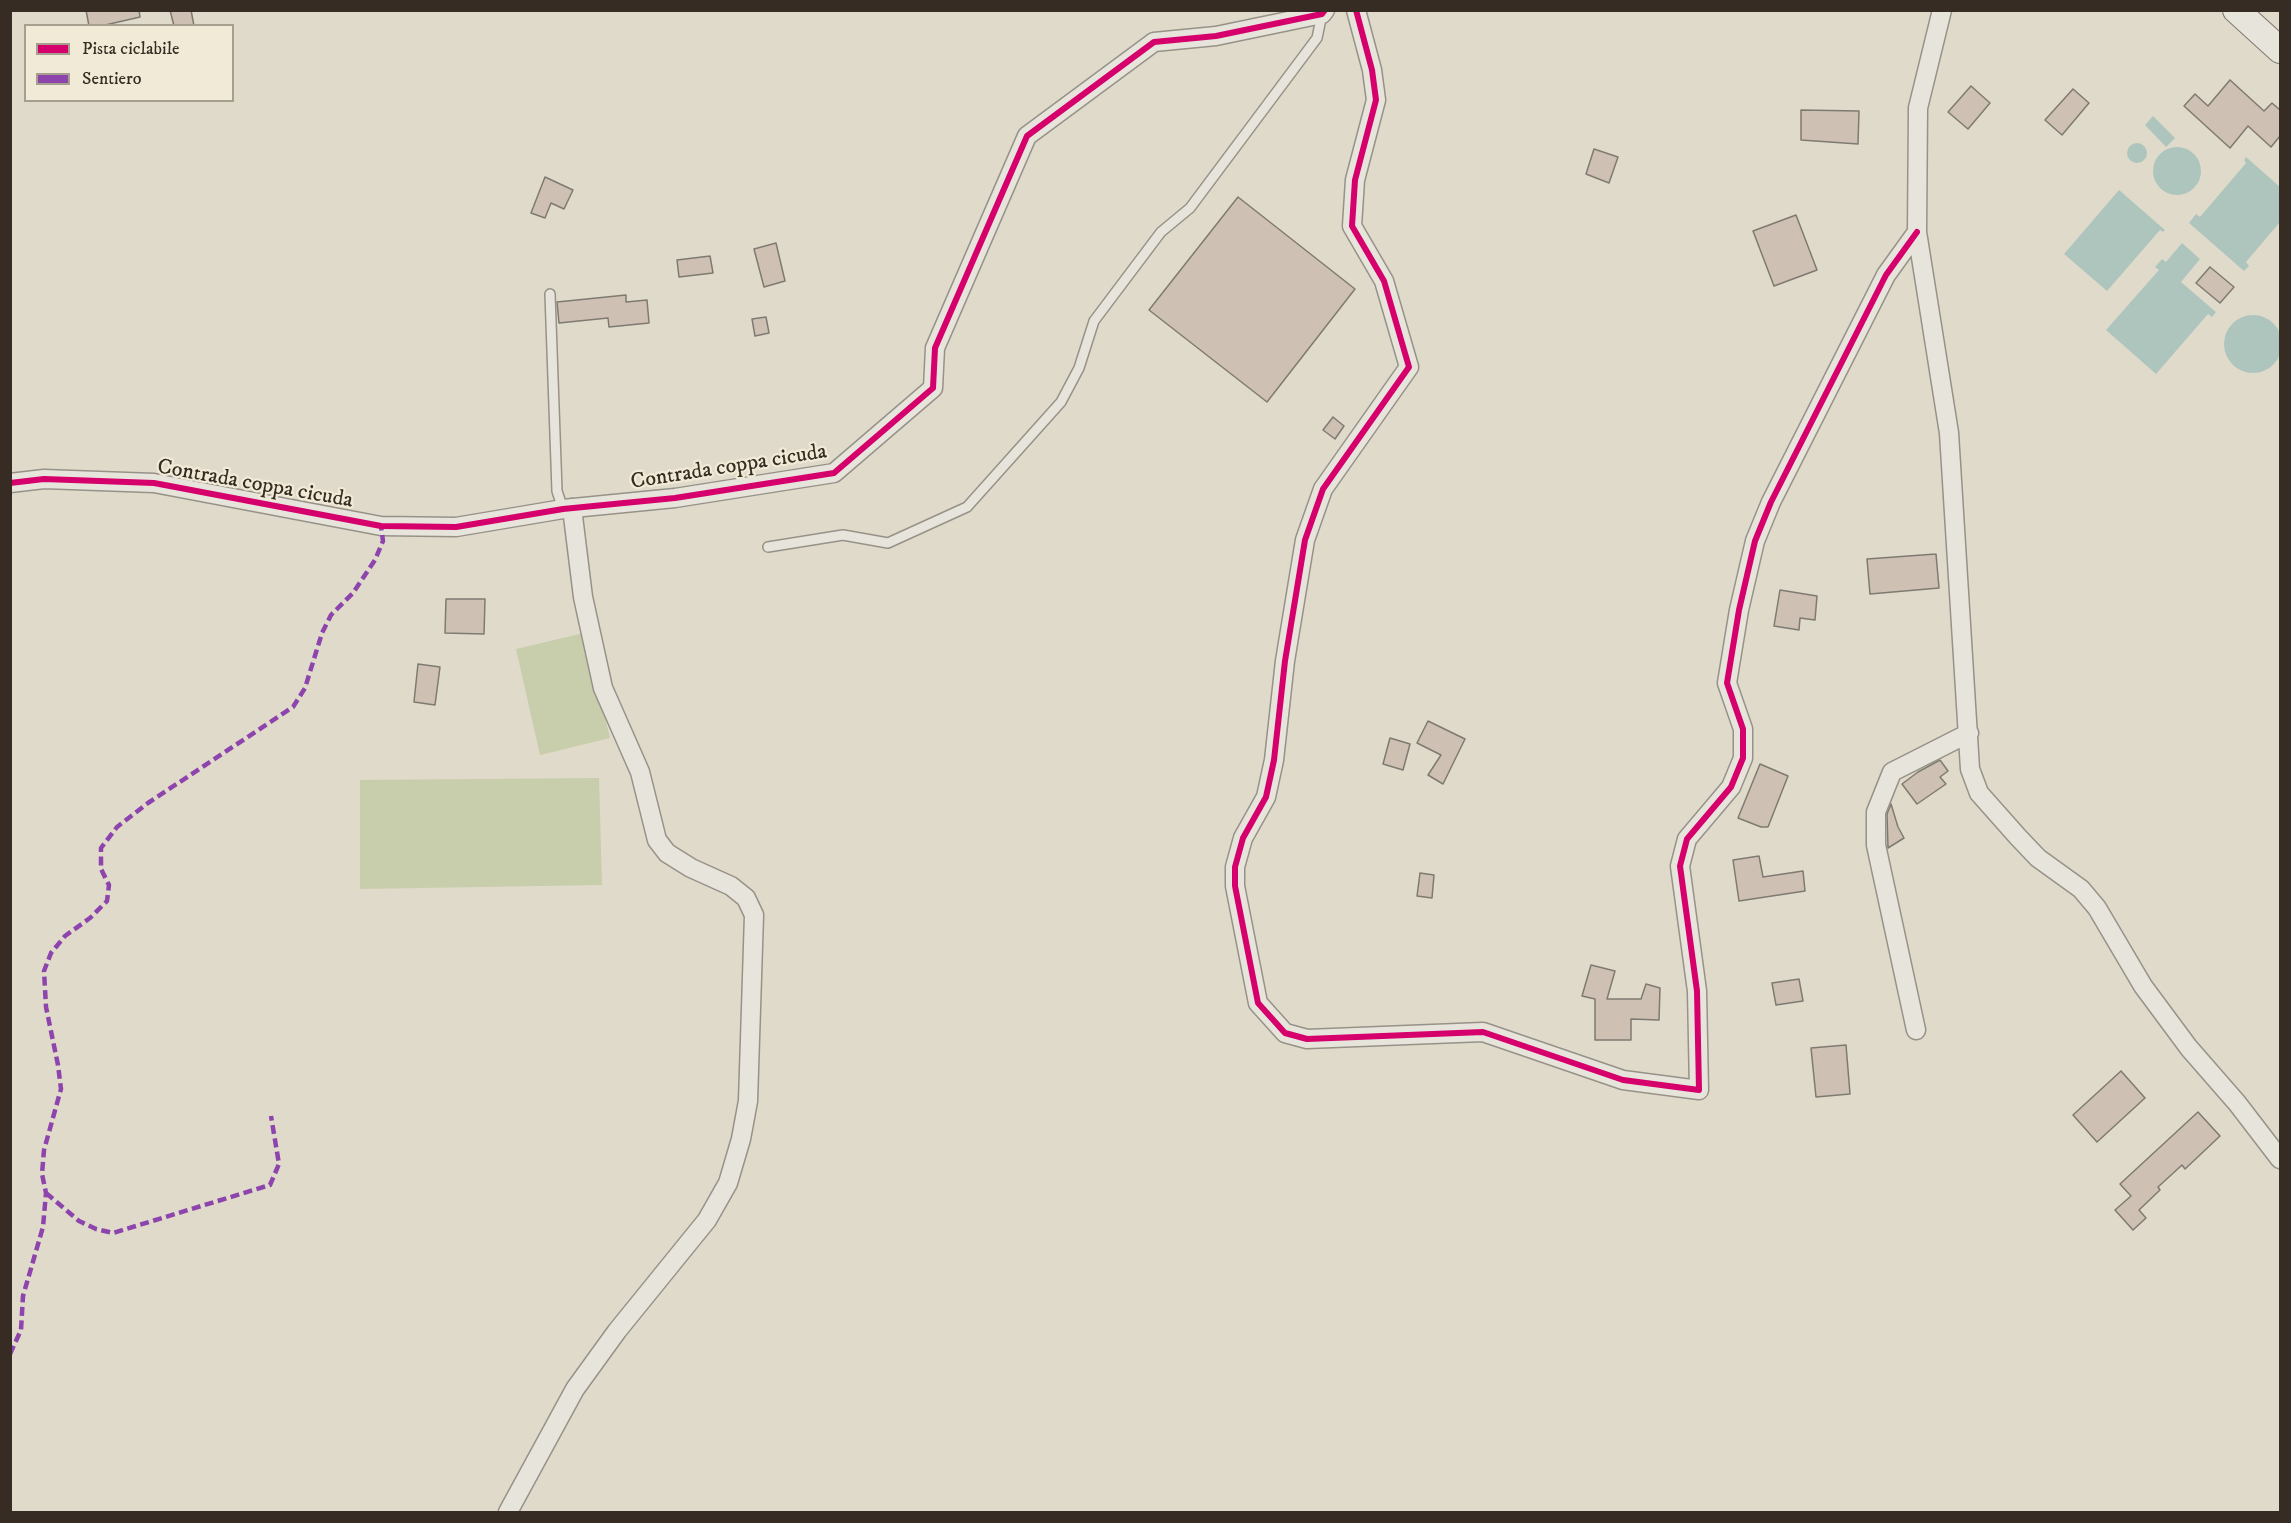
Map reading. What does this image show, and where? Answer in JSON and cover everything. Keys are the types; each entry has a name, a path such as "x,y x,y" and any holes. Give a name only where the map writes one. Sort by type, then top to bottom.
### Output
{"main road":[{"path":"2236,10 2280,50"}],"street":[{"path":"1356,10 1372,70 1376,100 1355,180 1352,226 1384,281 1409,367 1323,489 1305,540 1285,661 1274,760 1266,797 1244,838 1235,867 1235,886 1258,1003 1285,1033 1307,1039 1483,1032 1623,1080 1699,1090 1697,991 1680,866 1688,839 1731,787 1743,758 1743,729 1727,683 1738,610 1755,541 1771,502 1886,275 1917,232"},
{"path":"1942,10 1918,108 1917,232 1949,433 1970,769 1979,793 2038,858 2081,890 2097,908 2143,986 2189,1048 2237,1103 2280,1159"},
{"name":"Contrada coppa cicuda","path":"10,483 44,479 154,483 381,526 456,527 568,509 675,498 834,473 933,387 935,348 1027,136 1154,42 1216,36 1324,12"},
{"path":"508,1512 575,1389 617,1331 676,1260 712,1211 728,1183 741,1139 748,1101 754,915 746,898 731,885 692,868 667,853 657,840 640,772 603,688 583,597 568,509"},
{"path":"1916,1030 1876,845 1876,812 1892,772 1969,733"}],"lane":[{"path":"768,548 843,536 888,543 967,507 1061,402 1079,368 1094,321 1161,232 1190,208 1317,38 1324,12"},
{"path":"550,294 557,491 568,509"}],"green space":[{"path":"584,633 610,738 540,755 516,649"},
{"path":"599,778 602,885 360,889 360,780"}],"water":[{"path":"2153,116 2175,138 2166,147 2145,125"},
{"path":"2137,143 2144,146 2147,153 2144,160 2137,163 2130,160 2127,153 2130,146"},
{"path":"2177,147 2194,154 2201,171 2194,188 2177,195 2160,188 2153,171 2160,154"},
{"path":"2246,157 2280,187 2280,222 2246,262 2249,266 2244,271 2189,223 2196,214 2200,217 2246,163 2244,160"},
{"path":"2119,190 2165,230 2163,232 2160,230 2107,291 2064,254"},
{"path":"2182,243 2200,259 2181,282 2216,312 2212,317 2208,314 2156,374 2106,330 2159,270 2155,267 2162,259 2166,262"},
{"path":"2247,315 2259,315 2274,323 2282,338 2282,350 2274,365 2259,373 2247,373 2232,365 2224,350 2224,338 2232,323"}],"building":[{"path":"86,10 139,10 140,17 110,24 89,24"},
{"path":"170,10 191,10 194,24 174,24"},
{"path":"2230,80 2264,111 2272,103 2280,110 2280,136 2271,147 2248,126 2230,148 2184,106 2195,94 2208,106"},
{"path":"1971,86 1990,103 1968,129 1948,112"},
{"path":"2073,89 2089,103 2062,135 2045,120"},
{"path":"1801,110 1859,111 1858,144 1801,140"},
{"path":"1594,149 1618,157 1609,183 1586,174"},
{"path":"545,177 573,190 564,209 551,203 545,218 531,213"},
{"path":"1238,197 1355,289 1267,402 1149,310"},
{"path":"1796,215 1817,270 1774,286 1753,231"},
{"path":"776,243 785,281 764,287 754,249"},
{"path":"710,256 713,273 679,277 677,260"},
{"path":"2210,267 2234,287 2220,303 2196,283"},
{"path":"626,295 626,302 647,300 649,323 609,327 608,318 559,323 557,302"},
{"path":"766,317 769,333 755,336 752,319"},
{"path":"1333,417 1344,426 1335,439 1323,430"},
{"path":"1936,554 1939,588 1870,594 1867,559"},
{"path":"1780,590 1817,596 1815,620 1800,618 1799,630 1774,626"},
{"path":"446,599 485,599 484,634 445,633"},
{"path":"418,664 440,667 435,705 414,702"},
{"path":"1428,721 1465,739 1443,784 1428,775 1441,755 1417,743"},
{"path":"1390,738 1410,744 1403,770 1383,764"},
{"path":"1940,760 1948,771 1940,777 1946,784 1917,804 1902,784"},
{"path":"1760,764 1788,776 1768,827 1761,827 1738,818"},
{"path":"1891,804 1904,838 1888,848 1887,814"},
{"path":"1759,856 1763,877 1803,871 1805,891 1739,901 1733,860"},
{"path":"1420,873 1434,875 1432,898 1417,896"},
{"path":"1591,965 1615,971 1607,999 1641,999 1646,984 1660,988 1659,1020 1631,1019 1631,1040 1595,1040 1595,999 1582,996"},
{"path":"1799,979 1803,1001 1776,1005 1772,983"},
{"path":"1846,1045 1850,1094 1816,1097 1811,1048"},
{"path":"2121,1071 2145,1098 2097,1142 2073,1115"},
{"path":"2198,1112 2220,1136 2185,1169 2182,1165 2158,1187 2160,1190 2139,1210 2146,1218 2133,1230 2115,1210 2131,1196 2120,1184"}],"marked path":[{"path":"10,1354 21,1330 23,1296 43,1227 46,1193 42,1174 44,1150 61,1089 46,1007 44,971 51,953 65,936 90,918 107,901 109,885 101,869 101,848 117,827 148,803 293,707 305,688 322,633 331,615 353,593 375,560 383,541 381,526"},
{"path":"46,1193 79,1221 96,1229 113,1233 270,1185 279,1164 271,1116"}],"cycle path":[{"path":"10,483 44,479 154,483 381,526 456,527 563,509 675,498 834,473 933,388 935,348 1027,136 1154,42 1216,36 1322,14 1325,10"},
{"path":"1356,10 1372,70 1376,100 1355,180 1352,226 1384,281 1409,367 1323,489 1305,540 1285,661 1274,760 1266,797 1243,838 1235,867 1235,886 1258,1003 1285,1033 1307,1039 1483,1032 1623,1080 1699,1090 1697,991 1680,866 1687,839 1731,787 1743,758 1743,729 1727,683 1739,610 1755,541 1771,502 1886,275 1917,232"}]}
